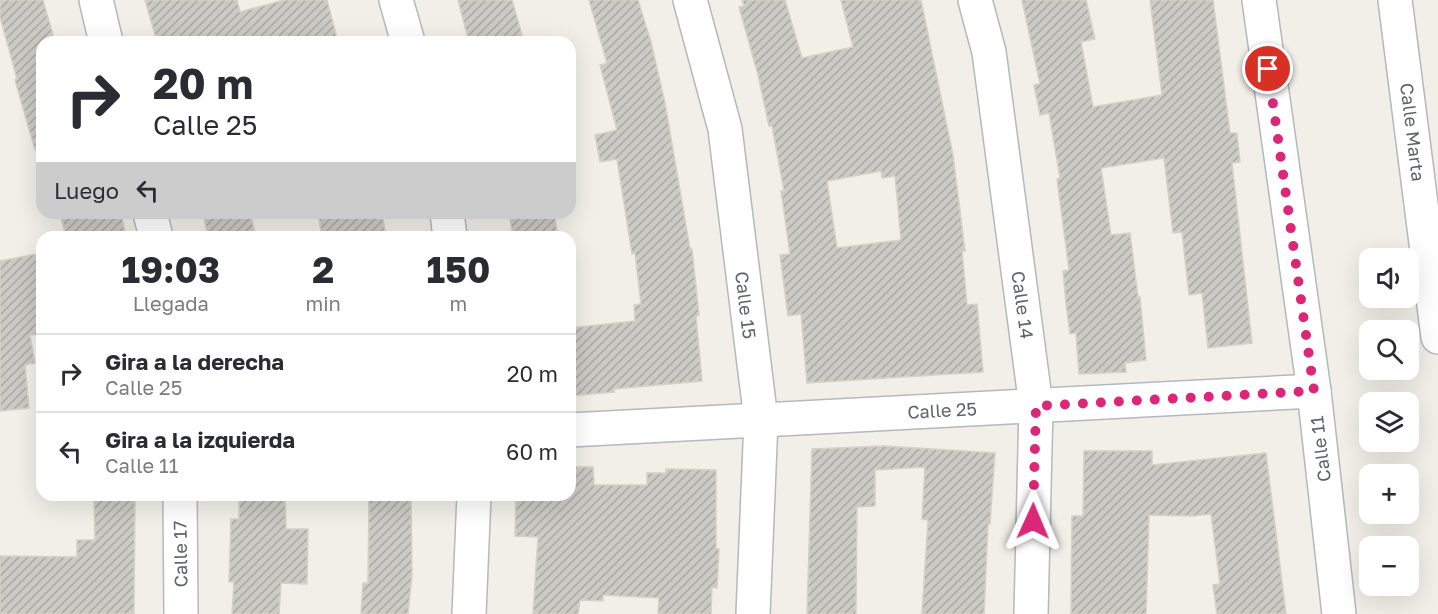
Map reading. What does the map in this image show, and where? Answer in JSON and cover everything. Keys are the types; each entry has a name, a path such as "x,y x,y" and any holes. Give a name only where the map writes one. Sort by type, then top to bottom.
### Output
{"street":[{"path":"96,0 105,36"},
{"path":"396,0 406,36"},
{"name":"Calle 15","path":"690,0 724,129 761,420 753,614"},
{"name":"Calle 14","path":"975,0 989,52 1036,406 1031,614"},
{"name":"Calle 11","path":"1258,0 1314,391 1340,614"},
{"name":"Calle Marta","path":"1395,0 1427,150 1438,337"},
{"name":"Calle 25","path":"576,430 1314,391"},
{"name":"Calle 17","path":"180,501 181,614"},
{"path":"469,614 474,501"}],"building":[{"path":"0,0 43,0 53,36 36,36 36,150 15,80 17,79 0,17"},
{"path":"145,0 237,0 240,12 284,0 327,0 336,36 155,36"},
{"path":"458,0 512,0 522,36 467,36"},
{"path":"589,0 638,0 651,42 665,103 690,249 692,249 699,315 696,316 702,381 614,389 614,392 576,395 576,327 635,321 634,305 641,304 635,253 632,254 617,159 600,162 595,135 617,130 600,65 607,63"},
{"path":"742,0 785,0 802,58 853,47 841,0 921,0 953,155 965,251 962,251 967,305 977,304 983,372 807,383 801,314 788,316 780,255 790,254 781,191 784,191 772,126 769,126 758,75 739,7 744,6","holes":["881,171 882,178 895,176 901,240 837,248 827,181"]},
{"path":"1022,0 1086,0 1095,39 1081,42 1093,107 1162,95 1150,0 1213,0 1230,133 1237,133 1240,162 1232,163 1252,343 1208,348 1202,293 1189,295 1182,232 1173,233 1164,158 1101,168 1111,235 1130,233 1138,297 1140,297 1146,360 1125,363 1126,372 1079,374 1076,333 1070,334 1066,304 1063,271 1069,270 1057,179 1060,178 1049,113 1040,115 1034,85 1040,84"},
{"path":"62,219 122,219 125,231 64,231"},
{"path":"204,219 252,219 254,231 207,231"},
{"path":"319,219 383,219 385,231 321,231"},
{"path":"510,219 555,219 557,231 512,231"},
{"path":"36,254 36,334 30,335 35,363 25,365 29,408 0,411 0,261"},
{"path":"884,446 995,453 990,524 988,524 984,614 922,614 928,520 922,519 925,467 875,470 875,506 857,507 856,614 807,614 812,449"},
{"path":"1084,451 1152,451 1152,465 1266,453 1286,614 1217,614 1213,585 1220,584 1211,514 1149,515 1146,614 1071,614 1072,516 1083,516"},
{"path":"576,467 593,467 594,485 647,485 647,473 666,473 666,469 716,470 716,548 719,549 717,588 712,587 711,614 658,614 659,598 603,595 603,601 580,600 578,614 533,614 538,537 515,536 516,501 576,501"},
{"path":"94,501 135,501 134,614 0,614 0,556 77,557 77,540 95,540"},
{"path":"239,501 285,501 286,529 308,529 307,584 281,583 279,614 232,614 234,582 229,582 231,519 239,519"},
{"path":"369,501 411,501 412,574 408,614 361,614 363,583 368,583"}],"route":[{"path":"1033,521 1036,406 1314,391 1268,69"}]}
